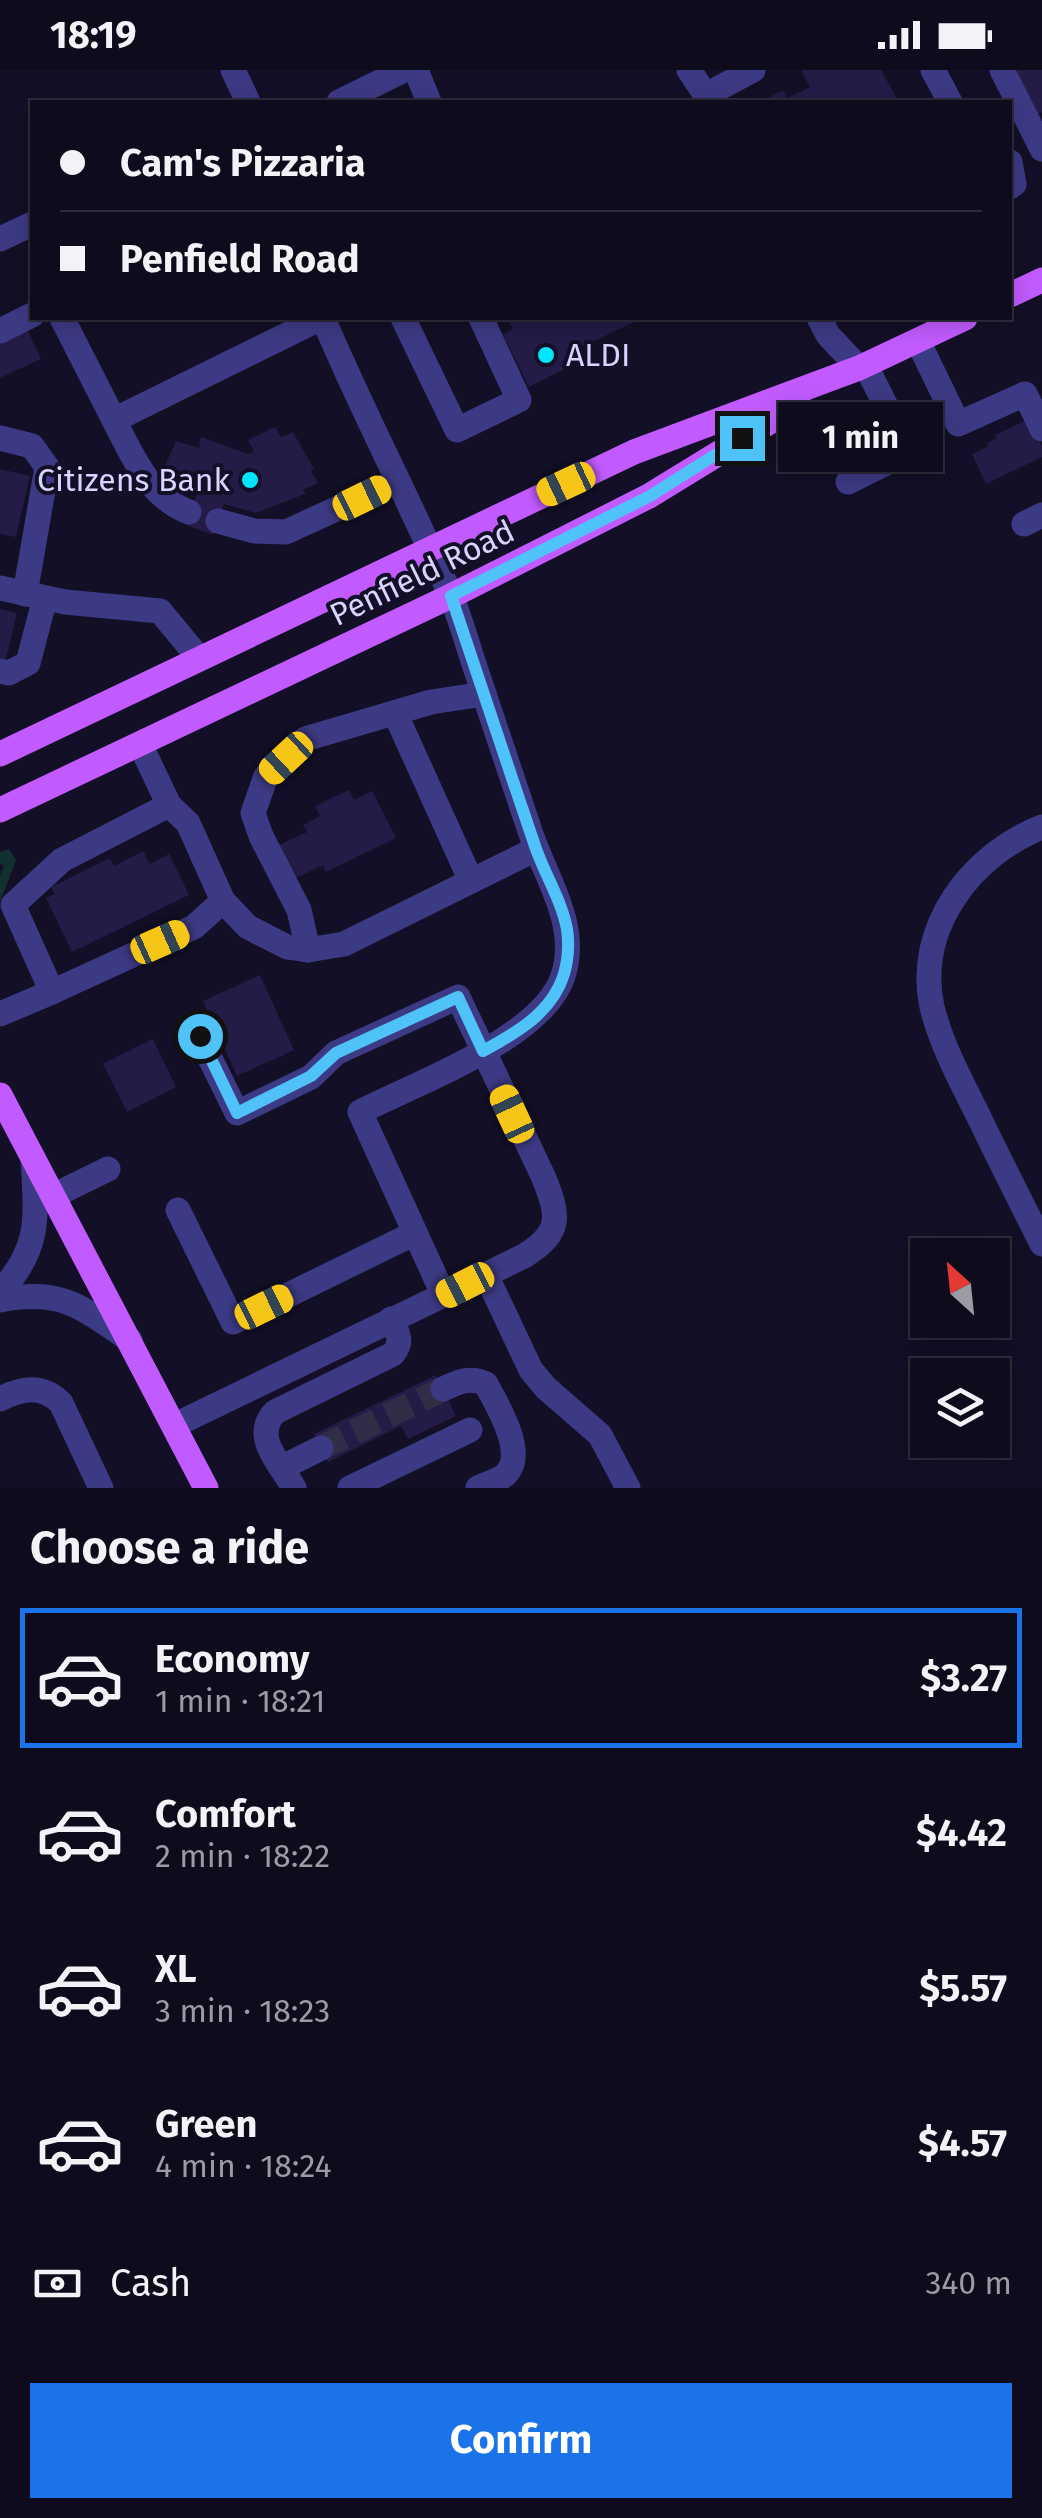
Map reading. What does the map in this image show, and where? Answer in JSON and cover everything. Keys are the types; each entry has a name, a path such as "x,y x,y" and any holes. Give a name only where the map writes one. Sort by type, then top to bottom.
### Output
{"main road":[{"path":"1012,295 1042,280"},
{"name":"Penfield Road","path":"0,754 634,452 862,367 961,320"},
{"name":"Penfield Road","path":"0,810 451,596 650,496 862,367"},
{"path":"0,1095 206,1488"}],"street":[{"path":"233,70 247,100"},
{"path":"343,100 404,70"},
{"path":"416,70 428,100"},
{"path":"689,70 708,99 753,70"},
{"path":"933,70 949,100"},
{"path":"1002,70 1042,149"},
{"path":"0,331 30,317"},
{"path":"63,320 138,466 156,491 189,512"},
{"path":"114,420 318,320"},
{"path":"323,320 451,596 567,931 568,955 563,977 537,1016 483,1051 360,1112 444,1296"},
{"path":"404,320 457,430 519,400 481,320"},
{"path":"820,320 828,335 862,367 898,430 894,459 848,482"},
{"path":"918,341 958,424 1025,394 1042,428"},
{"path":"0,438 32,446 46,467 23,593 28,662 9,673 0,671"},
{"path":"218,521 254,531 286,532 397,481"},
{"path":"23,593 160,611 199,658"},
{"path":"298,948 299,910 253,812 266,776 305,739 432,702 484,694"},
{"path":"394,713 471,881"},
{"path":"140,744 170,805 188,823 224,901 248,927 298,948 344,944 536,849"},
{"path":"52,992 13,905 62,860 170,805"},
{"path":"1042,827 1000,848 958,890 942,918 928,972 932,1006 956,1071 1042,1244"},
{"path":"0,1014 194,927 224,901"},
{"path":"174,1425 544,1244 555,1220 554,1203 458,997 336,1053 311,1076 237,1113 200,1036"},
{"path":"0,1292 28,1257 33,1237 33,1158"},
{"path":"53,1196 108,1169"},
{"path":"178,1210 234,1322 414,1232"},
{"path":"486,1275 532,1370 546,1388 600,1435 628,1488"},
{"path":"0,1300 28,1295 61,1298 130,1340"},
{"path":"321,1448 288,1477 268,1446 264,1434 266,1421 274,1412 394,1354 400,1338 391,1319"},
{"path":"443,1389 462,1380 486,1384 512,1444 514,1460 506,1475 478,1488"},
{"path":"8,1395 26,1389 50,1392 60,1403 101,1488"},
{"path":"350,1488 470,1430"}],"green space":[{"path":"9,849 16,860 0,902 4,866 0,863 0,852"}],"building":[{"path":"801,70 881,70 898,100 764,100 783,90 788,98 810,87"},
{"path":"1006,70 1042,70 1042,112 1030,118"},
{"name":"ALDI","path":"509,320 638,320 576,350 581,361 529,387 503,334 513,329"},
{"path":"26,327 41,359 0,378 0,340"},
{"path":"1029,419 1042,446 1042,457 986,484 972,454 989,446 987,443 997,438 995,435"},
{"name":"Citizens Bank","path":"275,427 281,437 293,432 318,483 303,490 305,494 256,513 224,504 213,535 184,524 197,494 179,488 184,478 163,470 176,441 199,448 201,437 248,454 254,452 248,440"},
{"path":"0,469 30,476 16,537 0,534"},
{"path":"0,609 17,613 6,659 0,658"},
{"path":"349,790 354,800 372,791 396,838 326,872 323,865 294,879 277,846 307,832 303,825 320,816 315,806"},
{"path":"143,851 150,864 169,854 189,895 72,952 46,898 55,894 51,887 110,858 114,866"},
{"path":"260,975 294,1050 237,1076 203,1001"},
{"path":"153,1039 176,1087 127,1112 103,1064"},
{"path":"436,1375 456,1416 408,1439 401,1426 328,1462 314,1434"}],"tunnel":[{"path":"321,1448 443,1389"}],"place":[{"name":"ALDI","path":"546,355"},
{"name":"Citizens Bank","path":"250,480"}],"route":[{"path":"200,1036 237,1113 311,1076 336,1053 458,997 483,1051 537,1016 563,977 568,955 567,931 451,596 650,496 742,438"}]}
